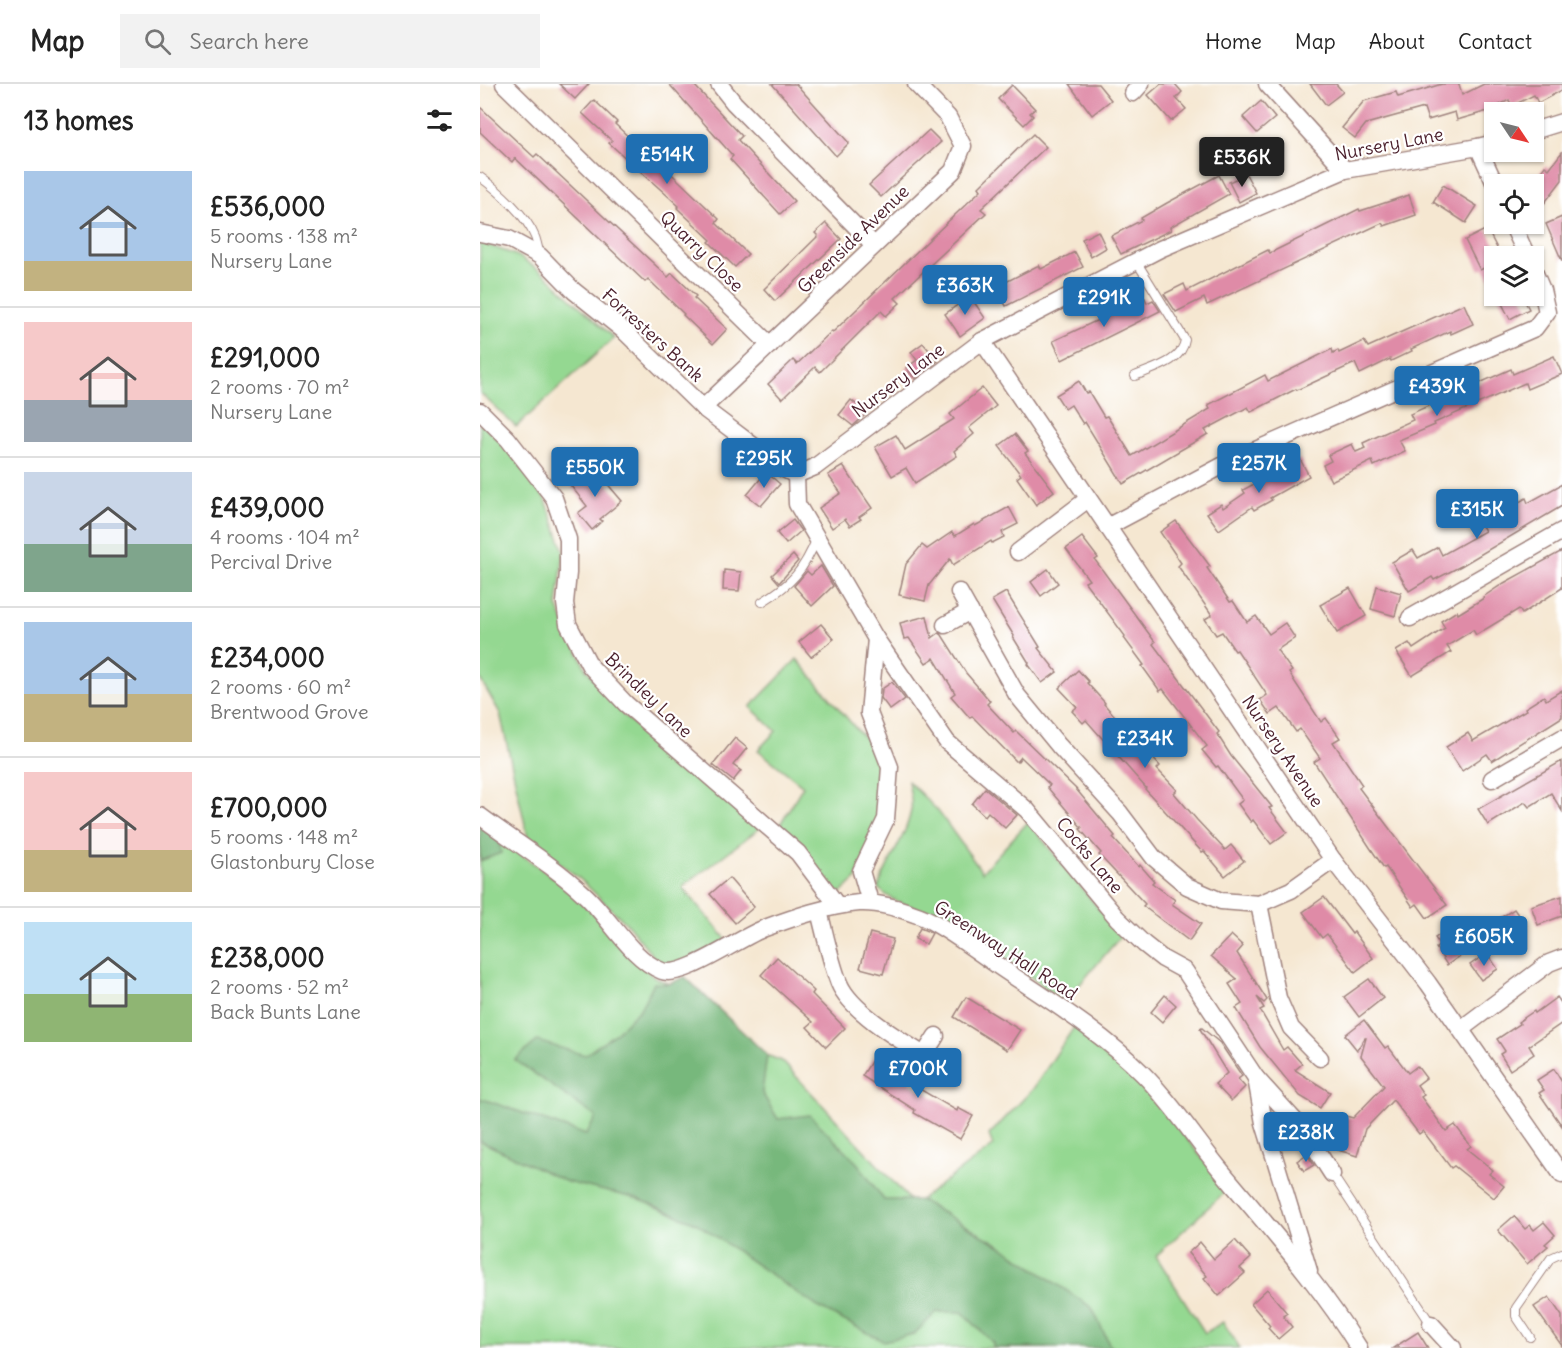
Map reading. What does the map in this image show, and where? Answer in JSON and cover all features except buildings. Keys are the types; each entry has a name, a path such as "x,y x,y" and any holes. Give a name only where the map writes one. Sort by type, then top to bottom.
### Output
{"street":[{"name":"Quarry Close","path":"504,84 770,345"},
{"path":"719,84 734,103 874,245"},
{"name":"Greenside Avenue","path":"703,408 953,171 963,146 948,117 916,84"},
{"path":"1267,84 1345,170"},
{"path":"1544,128 1562,122"},
{"name":"Nursery Lane","path":"796,475 815,467 982,341 1160,249 1345,170 1484,145"},
{"name":"Forresters Bank","path":"480,233 509,239 540,256 574,291 623,330 703,408 784,469 796,475"},
{"path":"1107,527 1235,459 1535,328 1547,312 1544,299"},
{"name":"Nursery Avenue","path":"982,341 1333,860 1428,983 1562,1175"},
{"name":"Brindley Lane","path":"480,411 508,439 554,498 568,539 565,603 568,624 590,666 626,704 798,853 837,905"},
{"name":"Cocks Lane","path":"796,475 797,504 876,639 947,742 1027,810 1117,918 1144,944 1163,959 1185,971 1256,1078 1264,1123 1312,1280"},
{"path":"1018,552 1088,499"},
{"path":"1410,618 1562,531"},
{"path":"959,592 1017,695 1059,746 1120,813 1154,858 1187,886 1221,901 1259,904 1291,890 1333,860"},
{"path":"945,625 970,611"},
{"path":"870,902 861,871 886,819 890,767 869,713 876,639"},
{"path":"1492,779 1562,738"},
{"name":"Greenway Hall Road","path":"480,816 587,896 639,955 660,970 669,973 679,971 762,928 837,905 870,902 922,916 965,943 1111,1045 1145,1076 1312,1280 1340,1317 1359,1348"},
{"path":"1259,904 1278,998 1291,1028 1320,1058"},
{"path":"819,911 839,984 851,1002 886,1030 943,1067"},
{"path":"1461,1029 1549,963 1562,958"},
{"path":"924,1055 936,1036"},
{"path":"1256,1078 1305,1132 1332,1174"},
{"path":"1431,1324 1454,1348"}],"lane":[{"path":"480,177 505,198 530,227 540,256"},
{"path":"1135,376 1174,359 1185,340 1136,261"},
{"path":"762,602 781,591 799,573 817,537"},
{"path":"1332,1174 1431,1324"},
{"path":"1530,1337 1516,1317 1516,1308 1551,1258 1562,1253"}],"green space":[{"path":"480,242 518,256 546,275 614,338 516,427 480,393"},
{"path":"480,423 505,445 546,500 564,551 557,606 586,669 623,715 679,763 722,794 760,828 682,887 727,940 680,965 658,962 629,926 580,879 528,838 500,713 480,679"},
{"path":"797,659 858,731 882,755 879,823 856,879 841,893 833,890 779,826 803,786 758,750 776,731 750,707"},
{"path":"908,781 938,811 982,872 1028,822 1121,936 1064,1003 1018,967 969,935 927,911 892,899 878,888 909,820 912,803"},
{"path":"480,822 498,835 501,853 480,861"},
{"path":"480,826 573,891 641,966 656,978 669,984 685,977 766,1055 782,1061 1046,1348 480,1348"},
{"path":"685,977 767,1055 762,1093 778,1119 810,1115 858,1164 884,1200 920,1200 1001,1246 1092,1308 1111,1348 993,1348 993,1343 962,1312 937,1312 914,1334 883,1341 818,1307 696,1223 638,1199 567,1182 480,1141 480,1098 586,1135 596,1117 515,1060 537,1041 585,1055 617,1032 640,1009 654,983 669,984"},
{"path":"1076,1024 1147,1088 1227,1190 1156,1256 1205,1333 1223,1322 1240,1348 1111,1348 1092,1308 1001,1246 920,1200 993,1146 989,1135 1033,1089"}]}
